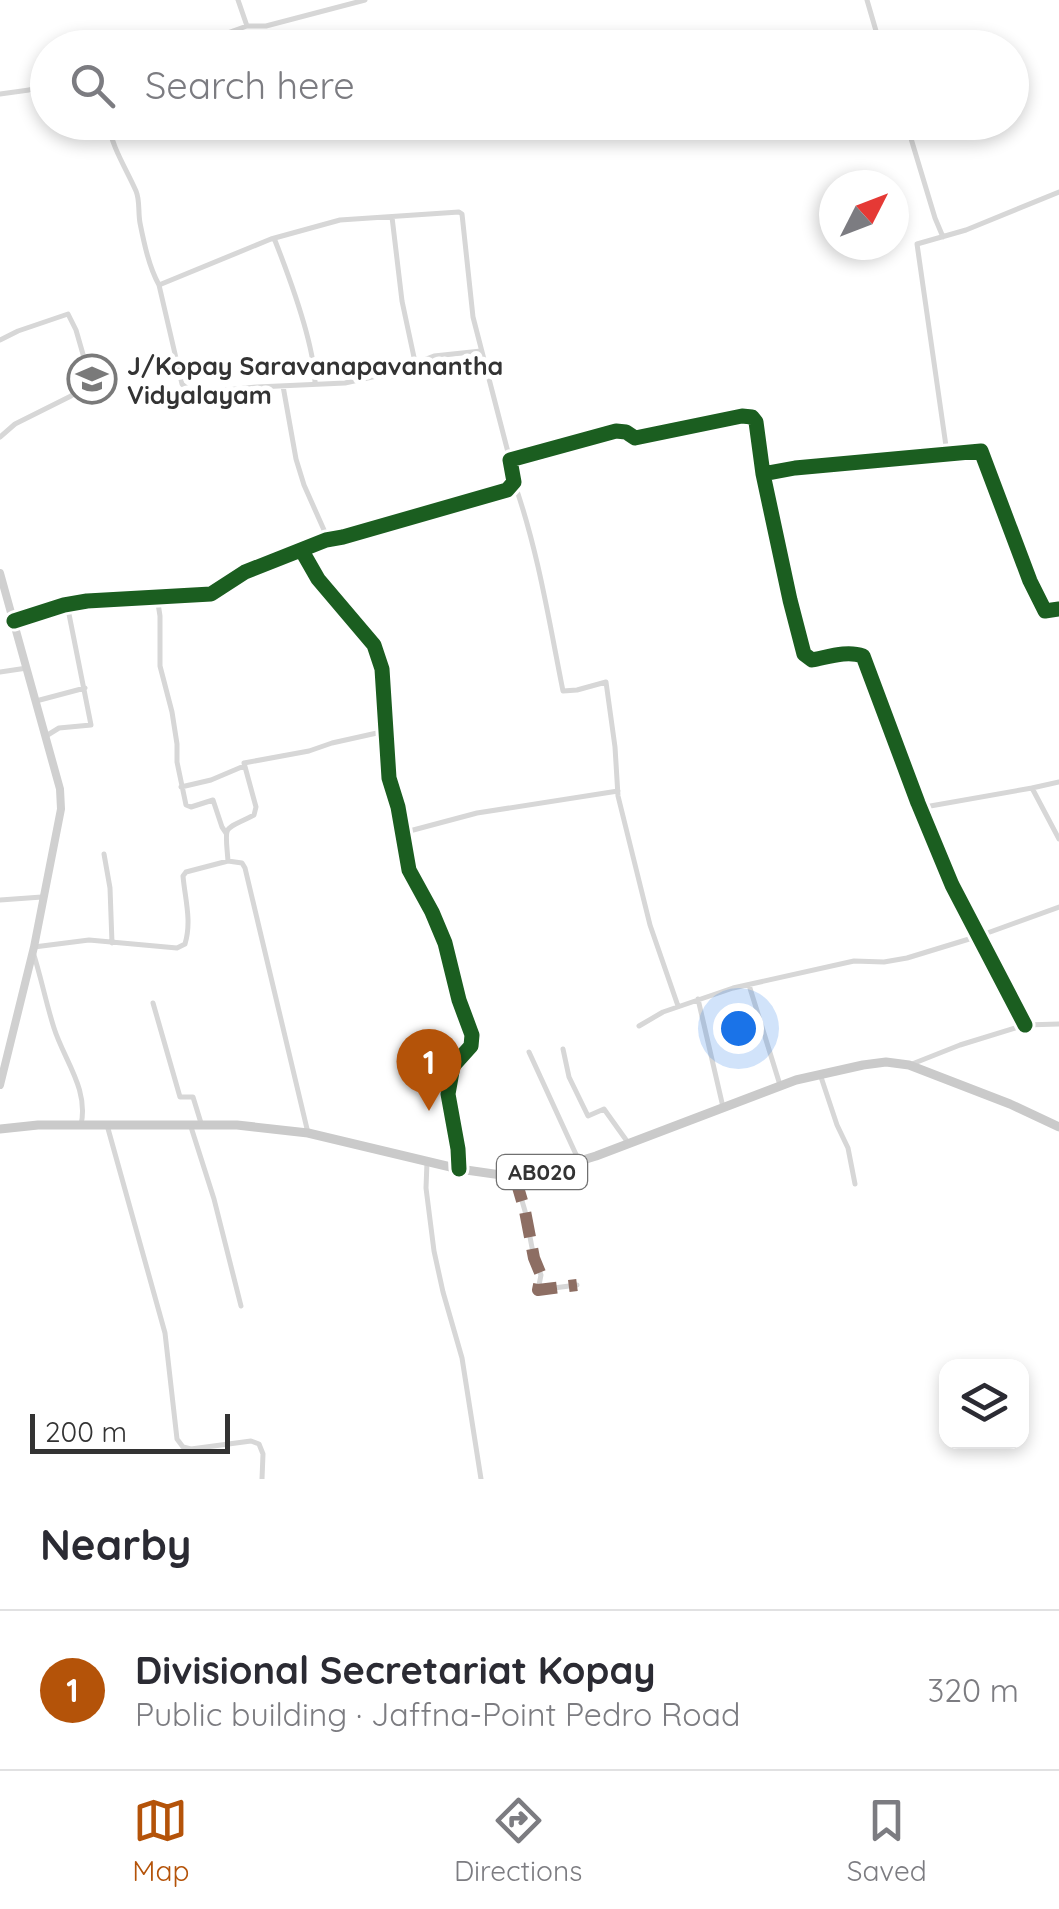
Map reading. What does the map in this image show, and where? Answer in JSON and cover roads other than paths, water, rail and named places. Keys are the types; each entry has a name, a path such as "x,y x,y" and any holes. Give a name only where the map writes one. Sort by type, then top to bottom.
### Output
{"main road":[{"path":"0,573 60,789 61,809 34,949 0,1085"},
{"name":"AB020","path":"0,1129 38,1125 237,1125 308,1134 458,1169 515,1177 579,1162 780,1085 886,1062 909,1065 1010,1104 1059,1128"}],"street":[{"path":"238,0 247,26"},
{"path":"236,30 365,0"},
{"path":"867,0 876,30"},
{"path":"0,94 30,90"},
{"path":"113,140 138,194 140,222 153,275 182,384 190,390 216,392 345,383 390,373 434,356 481,350"},
{"path":"911,140 942,237"},
{"path":"947,453 917,244 966,230 1059,192"},
{"path":"158,286 274,238 340,220 462,214 473,317 514,482 527,519 563,691 606,682 618,792 650,925 678,1006"},
{"path":"392,216 414,362"},
{"path":"274,238 306,335 315,384"},
{"path":"0,340 68,314 90,378 71,396 15,424 0,437"},
{"path":"283,386 296,459 328,539"},
{"path":"510,460 616,431 634,438 752,417 804,654 812,660 858,653 863,656 952,885 1025,1025"},
{"path":"763,474 981,452 1030,581 1046,611 1059,608"},
{"path":"14,620 67,604 211,594 245,572 328,539 507,490 514,482"},
{"path":"302,551 318,580 374,646 382,669 390,778 409,870 445,944 472,1035 471,1046 453,1066 448,1094 458,1169"},
{"path":"156,597 160,666 176,736 181,788 186,804 191,806 213,800 226,833 228,861"},
{"path":"46,736 59,728 91,726 67,604"},
{"path":"0,672 27,668"},
{"path":"36,701 85,688"},
{"path":"226,833 230,825 254,814 256,807 244,763 386,731"},
{"path":"181,788 245,766"},
{"path":"920,808 1059,782"},
{"path":"1032,788 1059,839"},
{"path":"402,833 478,813 618,792"},
{"path":"104,854 112,943"},
{"path":"81,1125 83,1111 78,1084 54,1031 34,949 89,940 177,948 185,944 188,936 183,876 228,861 245,868 308,1134"},
{"path":"0,900 45,897"},
{"path":"639,1026 698,998 854,961 907,958 1059,907"},
{"path":"748,984 780,1085"},
{"path":"698,998 723,1108"},
{"path":"153,1002 180,1097 194,1097 196,1126 241,1306"},
{"path":"909,1065 1025,1025 1059,1024"},
{"path":"563,1048 569,1077 588,1116 604,1109 629,1144"},
{"path":"529,1052 579,1162"},
{"path":"820,1074 848,1148 855,1184"},
{"path":"107,1125 164,1333 177,1439 183,1448 191,1449 251,1440 259,1444 263,1454 262,1479"},
{"path":"427,1162 426,1188 434,1251 462,1358 481,1479"},
{"path":"515,1177 540,1275 538,1290 577,1284"}],"place":[{"name":"J/Kopay Saravanapavanantha Vidyalayam","path":"92,379"},
{"name":"Divisional Secretariat Kopay","path":"429,1111"}]}
